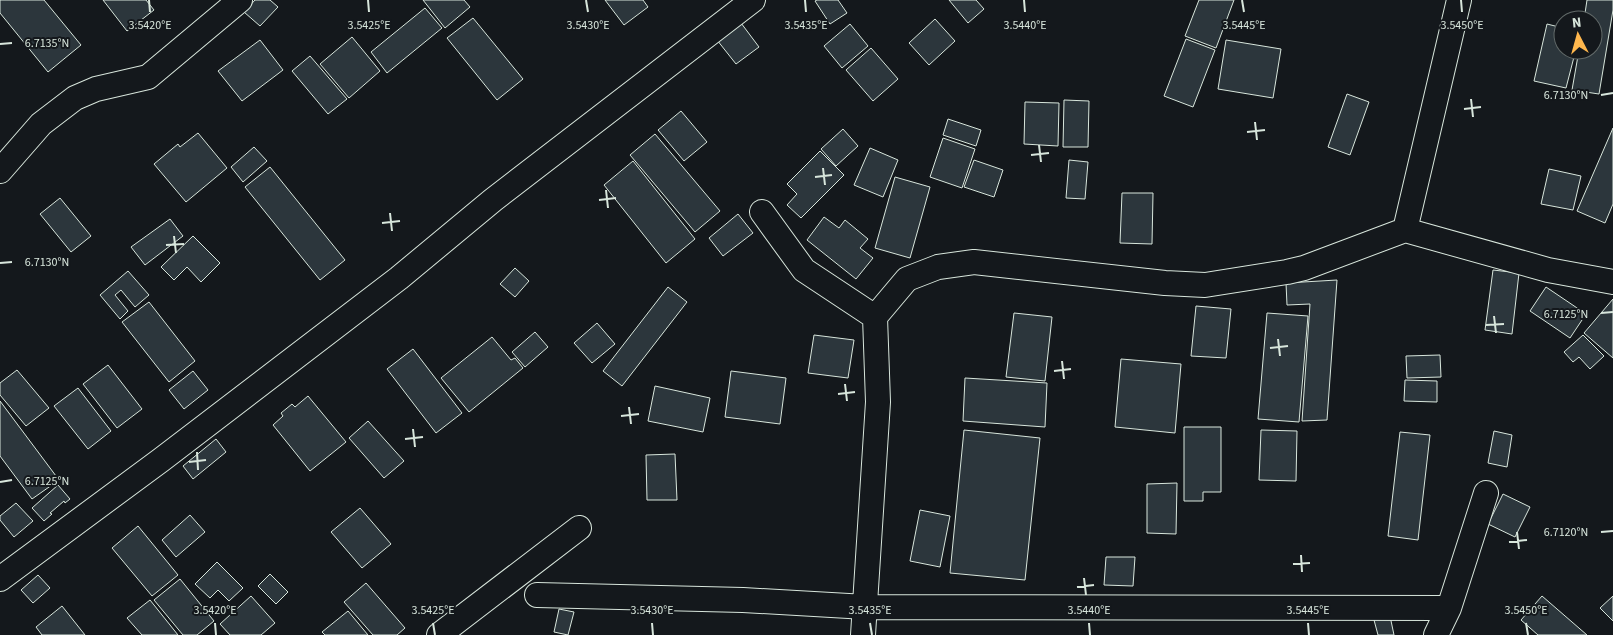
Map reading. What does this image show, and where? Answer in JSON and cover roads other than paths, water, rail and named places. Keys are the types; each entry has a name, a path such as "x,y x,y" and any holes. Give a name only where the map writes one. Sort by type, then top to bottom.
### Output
{"street":[{"path":"0,171 41,124 75,98 96,89 148,77 240,0"},
{"path":"0,579 161,460 399,278 493,200 753,0"},
{"path":"1405,230 1459,0"},
{"path":"762,212 804,270 875,318"},
{"path":"863,635 878,402 875,318 907,279 938,267 974,262 1165,284 1205,285 1304,268 1405,230 1548,270 1613,282"},
{"path":"1436,635 1449,608 1486,493"},
{"path":"440,635 578,528"},
{"path":"538,595 743,600 866,607 1449,608"}]}
